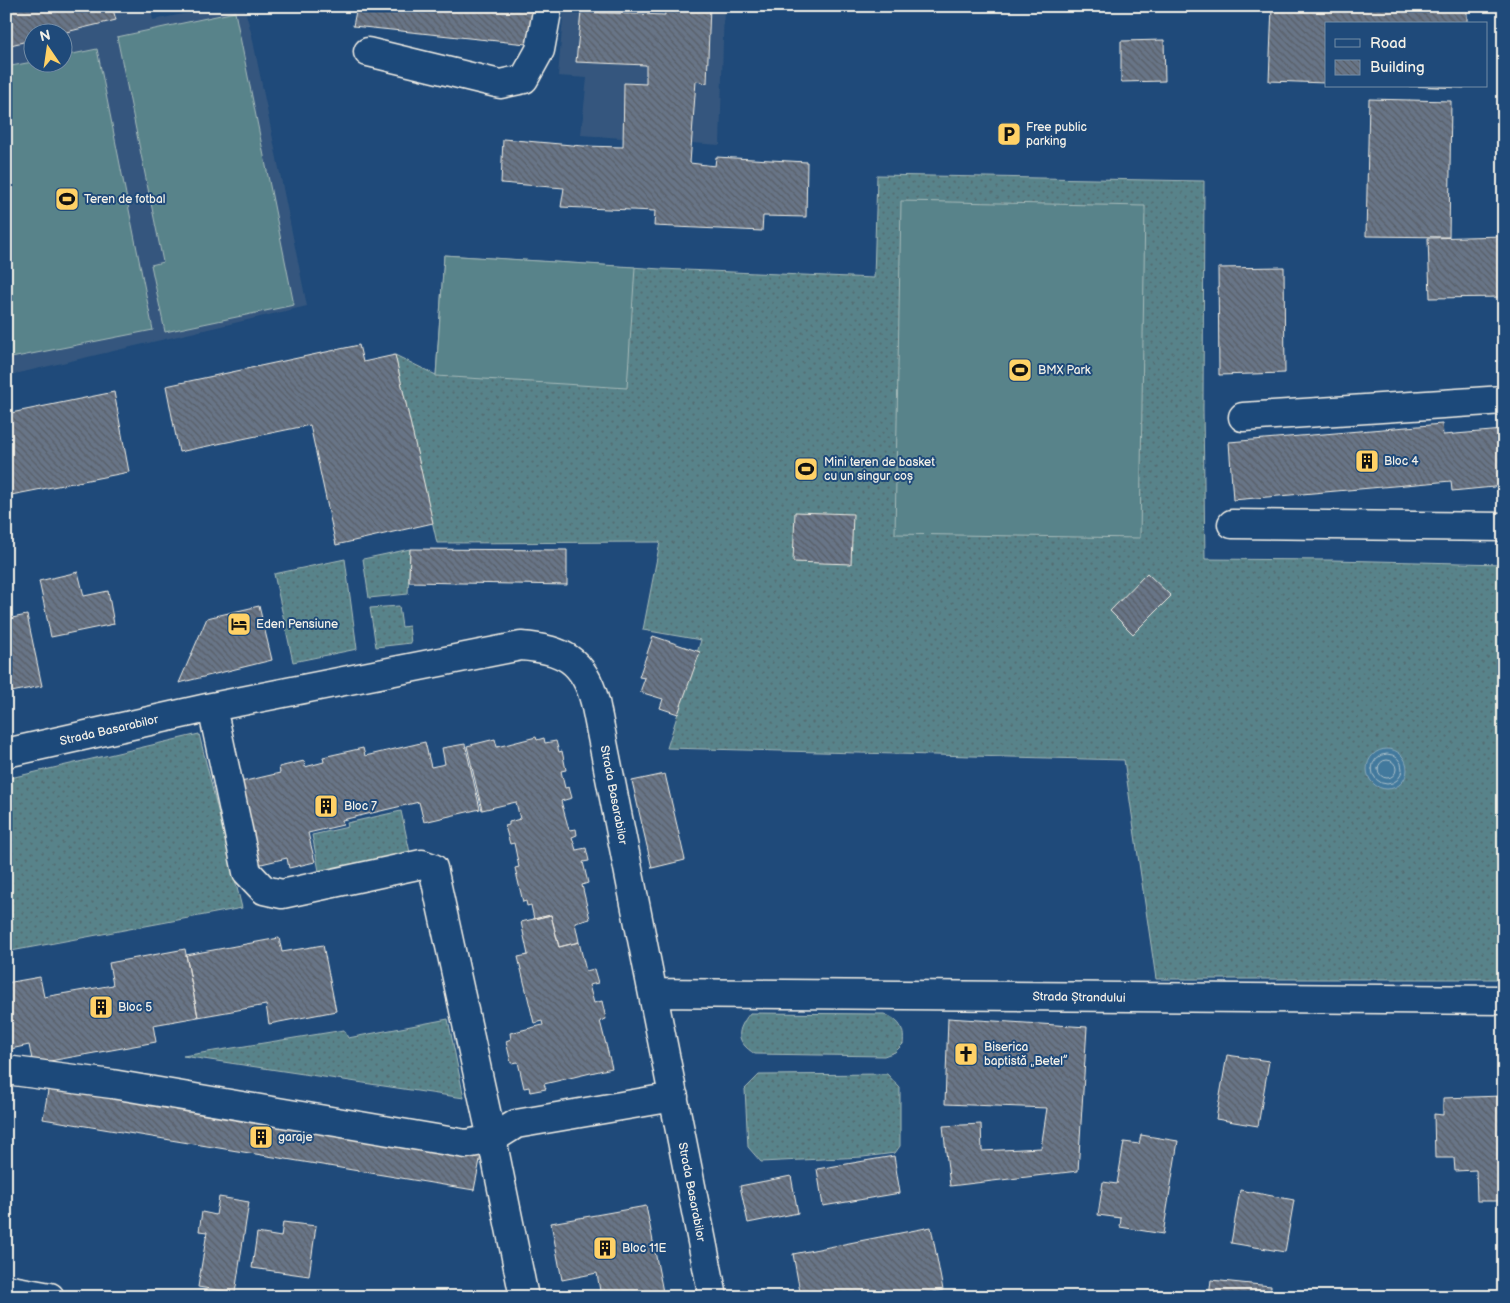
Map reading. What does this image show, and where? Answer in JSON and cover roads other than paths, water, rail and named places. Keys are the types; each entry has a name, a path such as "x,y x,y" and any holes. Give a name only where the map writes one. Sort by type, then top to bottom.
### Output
{"street":[{"path":"368,52 500,84 524,79 540,50 548,6"},
{"path":"1243,417 1504,400"},
{"path":"1232,524 1504,527"},
{"name":"Strada Basarabilor","path":"6,753 212,707 521,646 538,647 554,651 571,660 584,673 591,687 595,702 713,1297"},
{"path":"212,707 248,872 264,890 282,894 422,864 433,868 492,1138 524,1297"},
{"name":"Strada Ștrandului","path":"654,993 1504,1000"},
{"path":"6,1070 112,1084 466,1144 492,1138 516,1124 674,1097"},
{"path":"6,1289 50,1297"}],"water":[{"path":"1391,749 1398,752 1404,758 1407,769 1406,777 1398,786 1391,789 1383,789 1376,786 1368,777 1367,765 1370,758 1379,750"}],"place":[{"name":"Free public parking","path":"1009,134"},
{"name":"Teren de fotbal","path":"67,199"},
{"name":"BMX Park","path":"1020,370"},
{"name":"Bloc 4","path":"1367,461"},
{"name":"Mini teren de basket cu un singur coș","path":"806,469"},
{"name":"Eden Pensiune","path":"239,624"},
{"name":"Bloc 7","path":"326,806"},
{"name":"Bloc 5","path":"101,1007"},
{"name":"Biserica baptistă „Betel”","path":"966,1054"},
{"name":"garaje","path":"261,1137"},
{"name":"Bloc 11E","path":"605,1248"}]}
